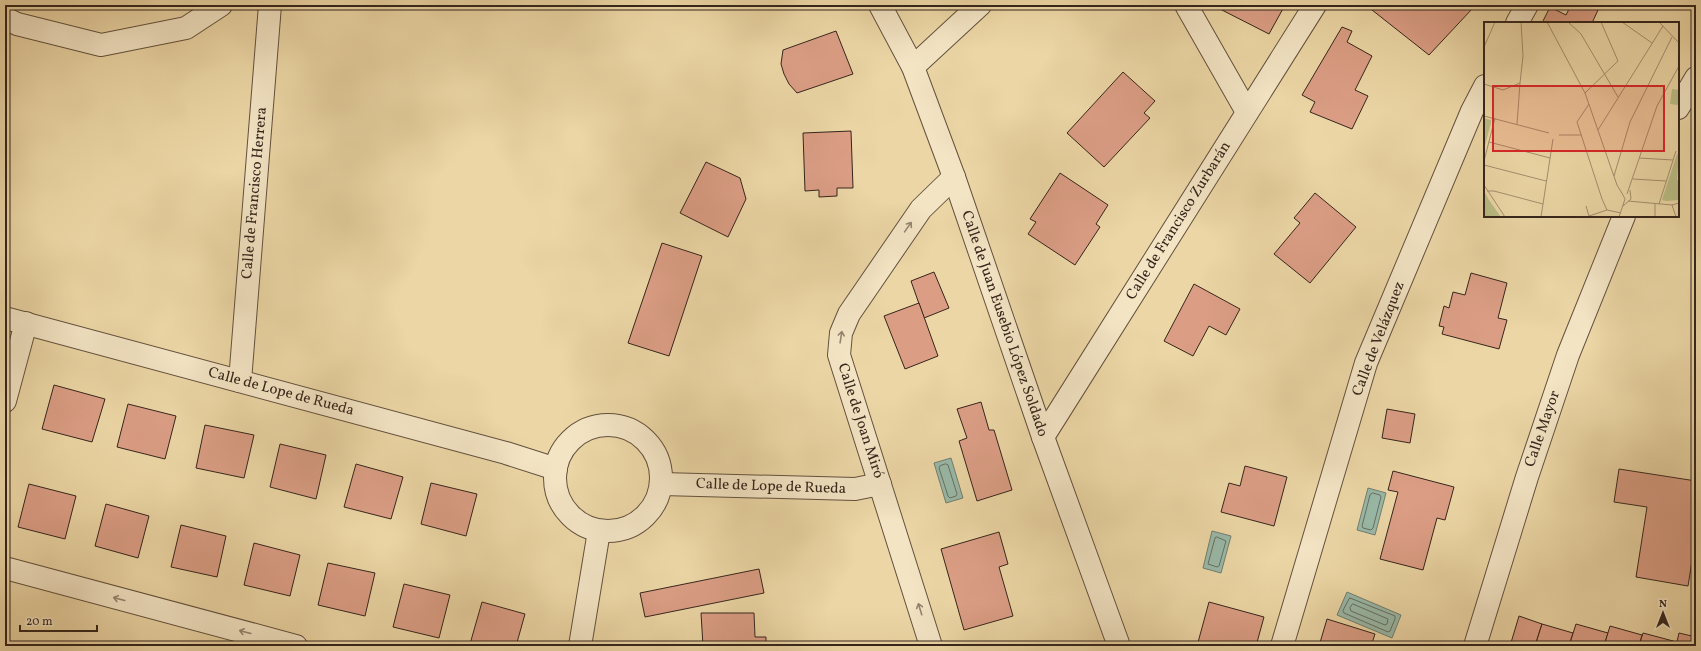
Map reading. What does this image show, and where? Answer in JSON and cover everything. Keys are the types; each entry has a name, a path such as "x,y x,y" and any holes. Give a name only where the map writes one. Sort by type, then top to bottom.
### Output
{"street":[{"path":"5,18 16,24 101,45 186,28 221,5"},
{"name":"Calle de Francisco Herrera","path":"240,381 270,5"},
{"name":"Calle de Juan Eusebio López Soldado","path":"880,5 913,67 954,177 1043,437 1119,646"},
{"path":"913,67 980,5"},
{"path":"1186,5 1247,112"},
{"name":"Calle de Francisco Zurbarán","path":"1043,437 1315,5"},
{"path":"1518,22 1526,5"},
{"path":"1679,106 1696,78"},
{"name":"Calle de Velázquez","path":"1282,646 1366,363 1472,111 1484,88"},
{"name":"Calle de Joan Miró","path":"931,646 840,354 841,333 849,314 921,209 954,177"},
{"name":"Calle Mayor","path":"1475,646 1527,477 1568,354 1624,217"},
{"name":"Calle de Lope de Rueda","path":"5,318 506,453 556,469"},
{"path":"5,401 26,323"},
{"path":"612,425 624,427 640,435 653,448 662,471 662,484 653,508 638,523 617,531 599,531 580,524 570,516 559,500 555,487 556,469 560,454 575,436 589,428 612,425"},
{"name":"Calle de Lope de Rueda","path":"662,484 855,489 880,484"},
{"path":"580,646 599,531"},
{"path":"5,568 296,646"}],"water":[{"path":"951,458 963,498 946,503 934,463"},
{"path":"1368,488 1386,493 1375,535 1357,530"},
{"path":"1212,531 1231,536 1221,573 1203,568"},
{"path":"1347,592 1401,615 1392,638 1337,615"}],"building":[{"path":"1223,5 1285,5 1269,34 1220,9"},
{"path":"1467,5 1472,9 1429,55 1367,6"},
{"path":"1571,5 1588,5 1598,10 1592,22 1542,22 1550,7 1566,15"},
{"path":"1342,27 1352,31 1347,42 1372,56 1355,90 1368,96 1352,129 1310,112 1315,102 1302,95"},
{"path":"836,31 853,74 797,93 789,84 784,74 781,64 783,50"},
{"path":"1123,72 1155,101 1144,113 1150,118 1104,167 1067,133"},
{"path":"851,131 853,188 837,188 837,196 819,197 819,190 805,191 803,133"},
{"path":"706,162 740,178 746,199 728,237 680,213"},
{"path":"1060,173 1108,205 1096,224 1100,227 1075,265 1028,234 1036,222 1030,219"},
{"path":"1315,193 1356,227 1310,283 1274,254 1300,223 1294,218"},
{"path":"662,243 702,256 669,356 628,343"},
{"path":"934,272 949,308 924,318 911,281"},
{"path":"1471,273 1507,283 1498,318 1507,320 1499,349 1442,334 1444,327 1439,326 1444,306 1449,308 1453,292 1465,295"},
{"path":"1194,284 1240,309 1226,335 1209,326 1193,356 1164,341"},
{"path":"919,303 938,356 905,369 884,316"},
{"path":"54,385 105,399 92,442 42,429"},
{"path":"981,402 989,430 994,430 1012,490 977,501 959,441 967,438 957,409"},
{"path":"128,404 176,416 165,459 117,447"},
{"path":"1387,409 1415,414 1410,443 1382,438"},
{"path":"205,425 254,435 244,478 196,468"},
{"path":"280,444 326,455 316,499 270,487"},
{"path":"356,464 403,477 391,519 344,507"},
{"path":"1245,466 1287,477 1274,526 1221,512 1229,483 1240,486"},
{"path":"1619,469 1696,481 1696,536 1688,586 1636,577 1647,507 1614,502"},
{"path":"1393,471 1454,487 1445,520 1437,518 1423,570 1380,559 1398,492 1388,490"},
{"path":"431,483 477,494 466,536 421,524"},
{"path":"29,484 76,496 65,539 18,527"},
{"path":"106,504 149,516 138,558 95,546"},
{"path":"181,525 226,536 217,577 171,567"},
{"path":"999,532 1008,564 999,567 1013,616 964,630 941,549"},
{"path":"254,543 300,555 290,596 244,585"},
{"path":"328,563 375,573 365,616 318,605"},
{"path":"759,569 764,593 645,617 640,593"},
{"path":"404,584 450,595 439,638 393,627"},
{"path":"482,602 525,614 516,646 475,646 470,644"},
{"path":"1209,602 1264,617 1256,646 1197,646"},
{"path":"701,613 754,613 755,637 766,637 766,646 703,646"},
{"path":"1519,616 1542,624 1535,646 1510,646"},
{"path":"1327,619 1375,634 1371,646 1319,646"},
{"path":"1542,624 1573,633 1569,646 1535,646"},
{"path":"1576,624 1608,633 1604,646 1569,646"},
{"path":"1610,626 1642,635 1639,646 1604,646"},
{"path":"1643,633 1677,642 1676,646 1639,646"},
{"path":"1679,633 1696,637 1696,646 1676,646"}]}
